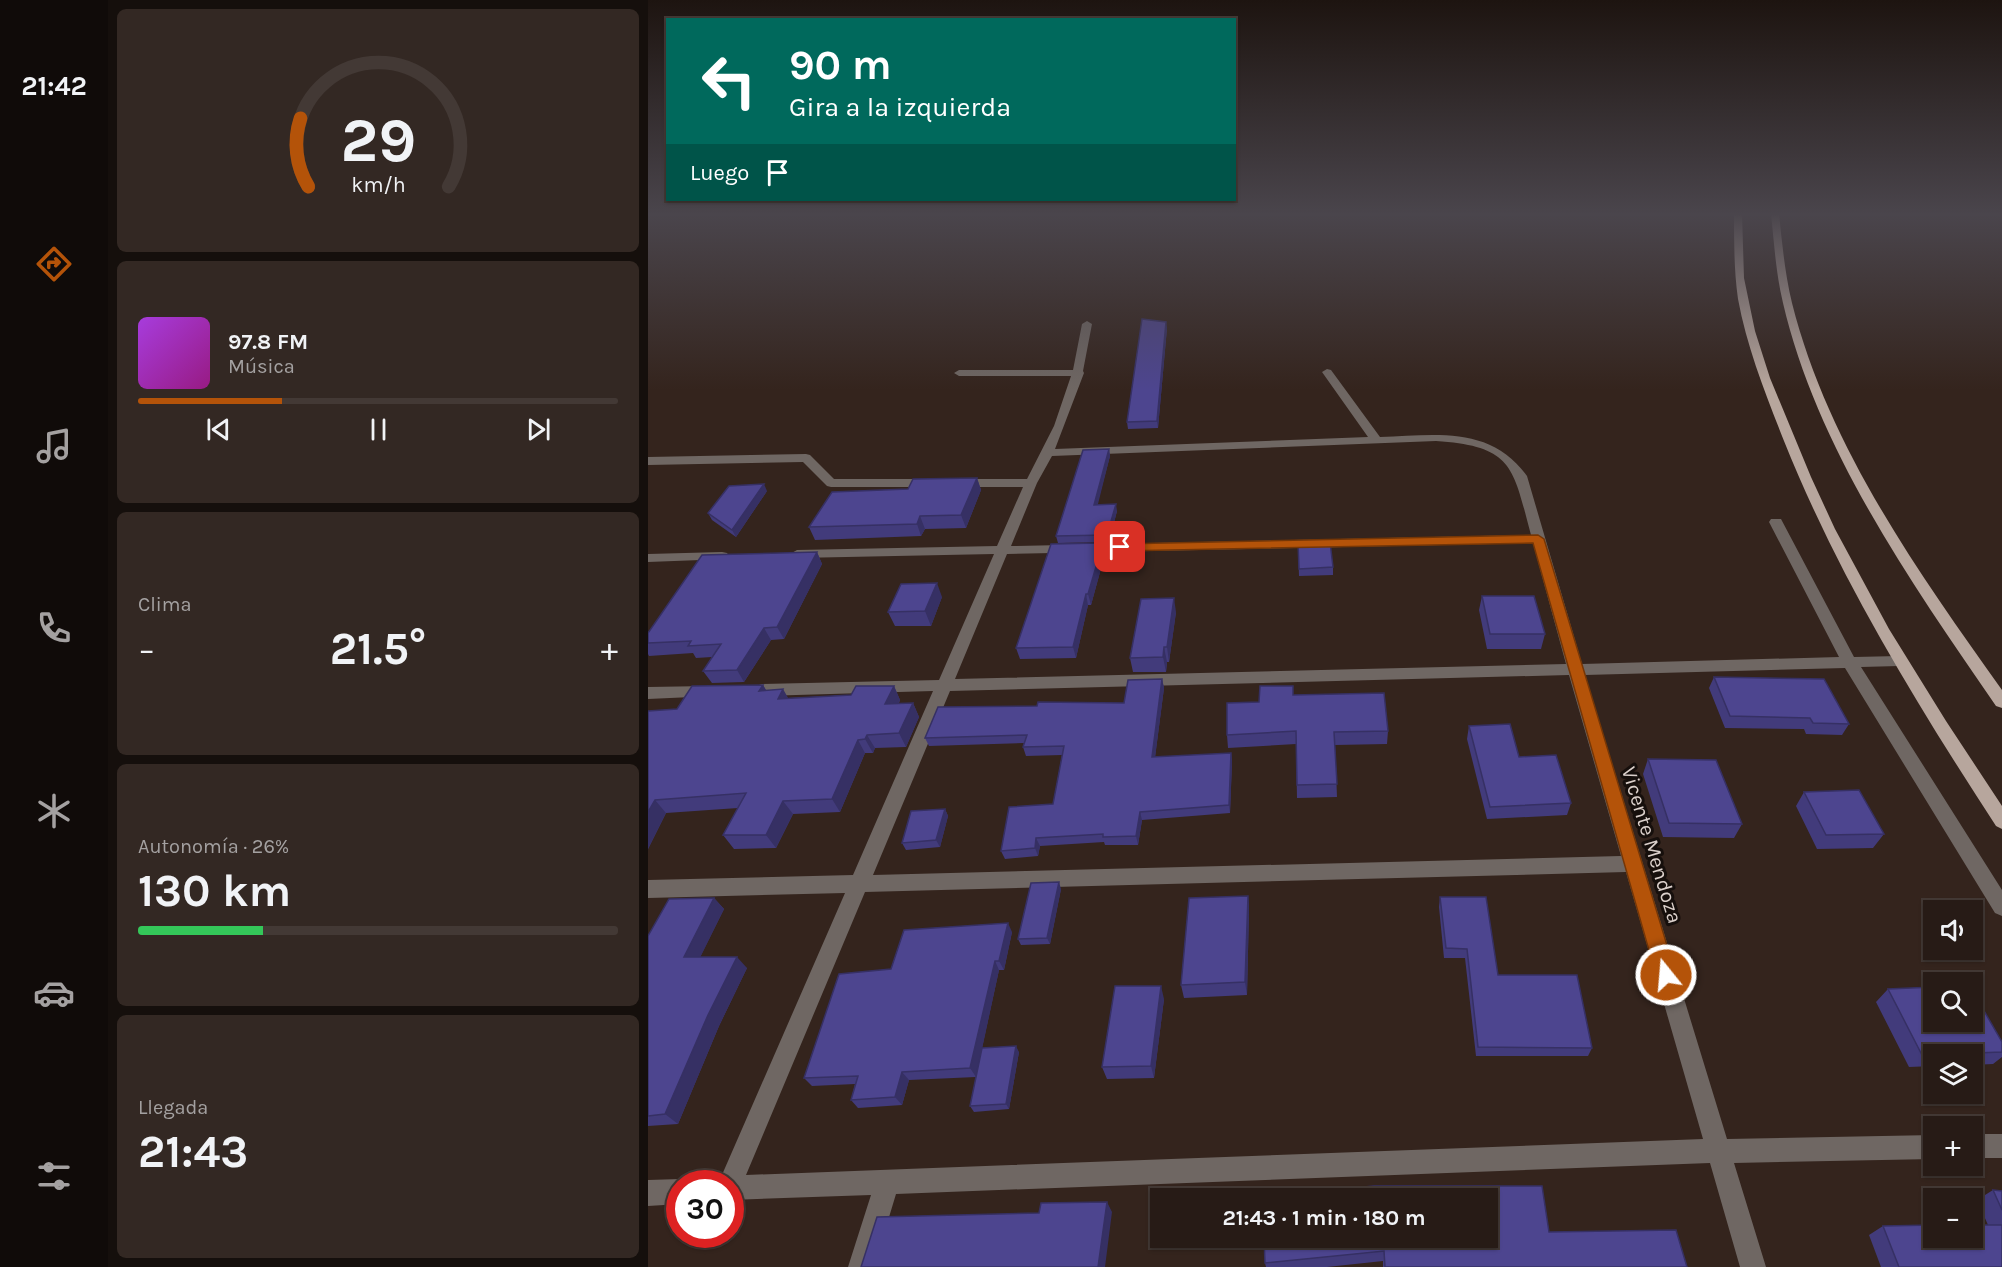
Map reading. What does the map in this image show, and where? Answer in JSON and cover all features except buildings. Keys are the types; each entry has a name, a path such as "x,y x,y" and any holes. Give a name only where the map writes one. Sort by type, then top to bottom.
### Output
{"main road":[{"path":"1741,272 1743,300 1772,395 1828,531 1899,661 2002,821"},
{"path":"1782,272 1790,314 1803,355 1855,470 1898,544 2002,702"}],"street":[{"path":"736,1170 1031,483 1050,453 1079,373 1087,324"},
{"path":"1327,372 1377,441"},
{"path":"960,374 1079,373"},
{"name":"Vicente Mendoza","path":"1050,453 1462,439 1484,444 1500,451 1512,462 1521,476 1575,668 1753,1267"},
{"path":"648,461 806,458 831,483 1031,483"},
{"path":"1776,522 1849,661 2002,907"},
{"path":"778,555 1538,539"},
{"path":"648,558 731,556"},
{"path":"743,691 1899,661"},
{"path":"648,693 719,692"},
{"path":"648,889 1633,864"},
{"path":"1983,1146 2002,1146"},
{"path":"744,1188 1718,1151 1923,1147"},
{"path":"861,1267 887,1183"},
{"path":"648,1193 666,1192"}],"route":[{"path":"1120,547 1538,539 1666,975"}]}
